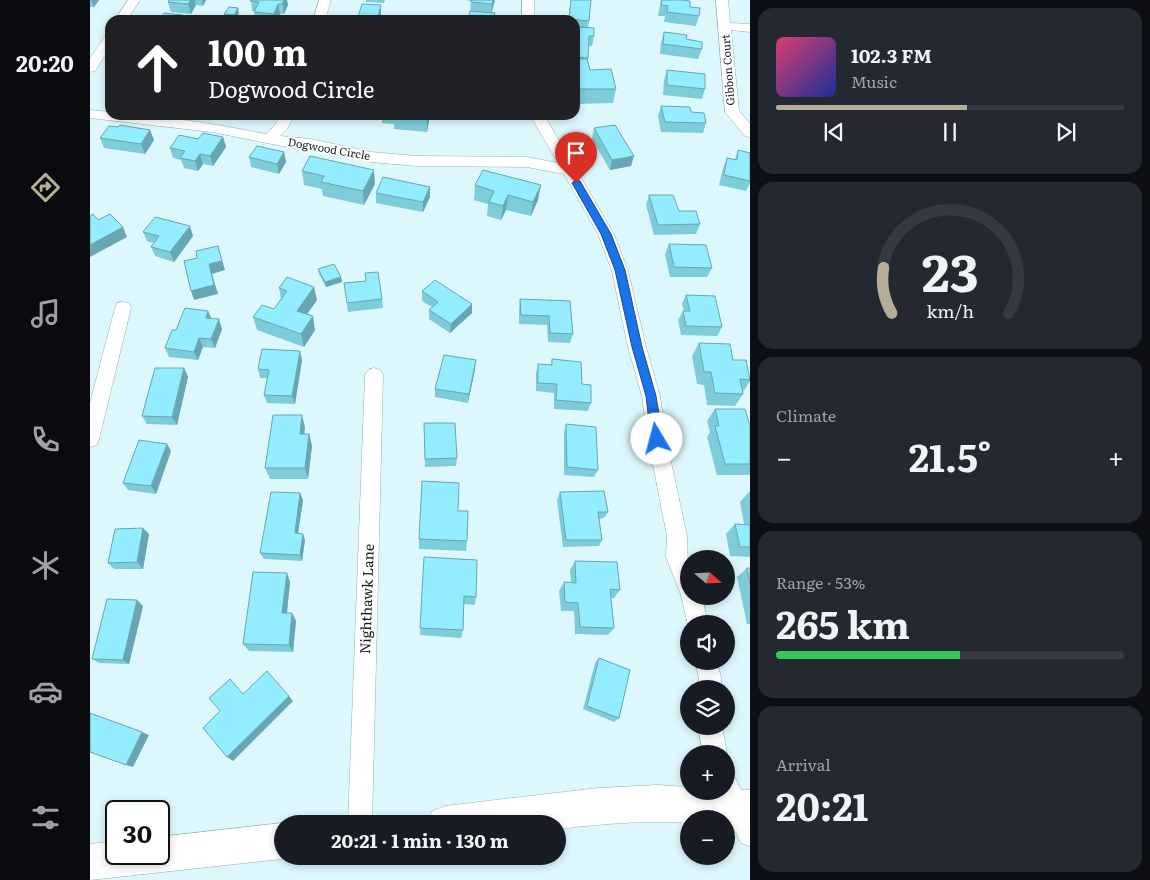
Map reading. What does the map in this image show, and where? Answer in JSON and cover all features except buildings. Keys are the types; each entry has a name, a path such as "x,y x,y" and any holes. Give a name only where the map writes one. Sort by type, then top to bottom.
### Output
{"street":[{"path":"124,15 134,0"},
{"path":"320,15 325,0"},
{"path":"528,0 528,15"},
{"name":"Gibbon Court","path":"722,0 732,112 750,133"},
{"path":"725,26 750,28"},
{"path":"90,68 105,46"},
{"name":"Dogwood Circle","path":"90,114 105,116"},
{"name":"Dogwood Circle","path":"142,120 212,128 371,157 416,161 527,162 569,170"},
{"path":"270,138 282,126 285,120"},
{"path":"540,120 600,223 620,270 637,347 651,396 657,439 677,536 676,557 680,567"},
{"path":"90,439 123,308"},
{"name":"Nighthawk Lane","path":"360,815 374,375"},
{"path":"521,815 606,805 658,803 741,809"},
{"path":"90,863 274,842"}],"route":[{"path":"576,183 606,234 620,270 637,347 651,396 657,439"}]}
